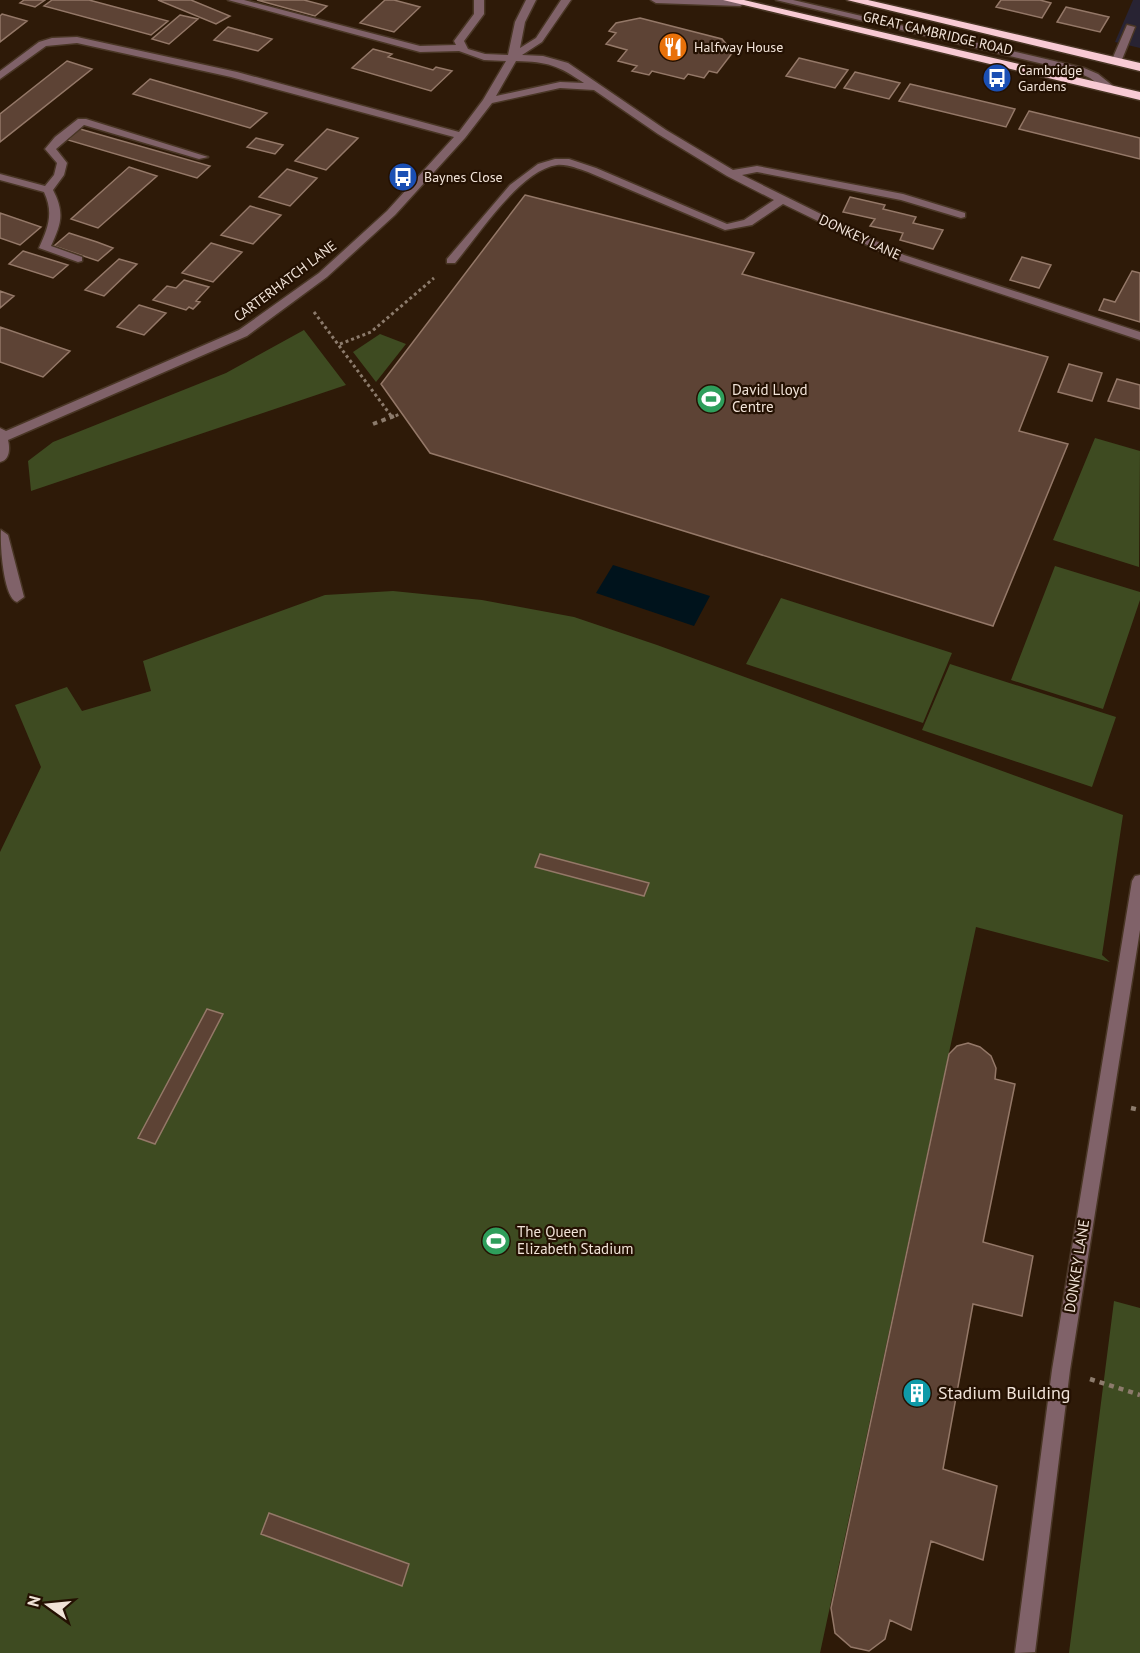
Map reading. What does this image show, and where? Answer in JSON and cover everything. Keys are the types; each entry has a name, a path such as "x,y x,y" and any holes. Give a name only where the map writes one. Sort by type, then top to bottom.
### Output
{"highway":[{"name":"GREAT CAMBRIDGE ROAD","path":"853,0 1140,67"},
{"name":"GREAT CAMBRIDGE ROAD","path":"735,1 1140,96"}],"street":[{"path":"233,0 420,49 460,48 484,57 513,57"},
{"path":"460,48 459,41 479,15 479,0"},
{"path":"519,0 525,13"},
{"name":"CARTERHATCH LANE","path":"0,458 4,447 2,434 243,333 322,275 391,213 461,136 488,101 513,57 520,22 531,0"},
{"path":"563,4 581,0"},
{"path":"656,0 735,1"},
{"path":"781,0 1080,70 1094,76 1113,90"},
{"name":"CARTERHATCH LANE","path":"513,57 539,40 563,4"},
{"path":"1116,62 1130,27"},
{"path":"0,76 42,43 59,39 76,40 233,74 461,136"},
{"name":"DONKEY LANE","path":"513,57 543,59 564,65 603,89 662,132 731,174 900,256 1140,336"},
{"name":"DONKEY LANE","path":"488,101 561,85 583,85 603,89"},
{"path":"48,190 59,175 62,163 50,149 82,121 203,157"},
{"path":"451,261 520,182 538,168 554,162 571,163 592,170 725,226 736,228 746,224 781,200"},
{"path":"731,174 758,169 903,197 961,215"},
{"path":"0,177 48,190 55,204 55,224 45,248 78,259"},
{"path":"1,535 17,597"},
{"name":"DONKEY LANE","path":"1025,1652 1061,1370 1140,881"}],"path":[{"path":"340,344 371,332 451,261"},
{"path":"298,293 340,344 392,417"},
{"path":"373,424 400,414"},
{"path":"1061,1370 1140,1395"}],"shaded area":[{"path":"1133,0 1140,0 1140,48 1115,42"}],"green space":[{"path":"304,330 346,385 31,491 28,461 53,442 226,373"},
{"path":"380,334 406,344 376,382 353,352"},
{"path":"1095,438 1140,451 1139,567 1053,540"},
{"path":"1055,566 1140,592 1140,600 1103,709 1011,680"},
{"name":"The Queen Elizabeth Stadium","path":"393,591 482,600 574,617 657,645 1123,815 1102,955 1110,962 976,927 820,1653 0,1653 0,852 41,767 15,705 67,687 82,711 151,691 143,661 325,595"},
{"path":"781,598 952,653 923,723 746,664"},
{"path":"950,664 1116,717 1092,787 922,730"},
{"path":"1114,1301 1140,1308 1140,1653 1069,1653"}],"water":[{"path":"613,565 710,596 694,626 596,593"}],"building":[{"path":"24,0 45,0 35,7 20,3"},
{"path":"52,0 89,0 168,21 151,35 44,6"},
{"path":"158,0 191,0 230,16 216,24"},
{"path":"257,0 304,0 327,6 315,16"},
{"path":"385,0 420,7 394,32 360,23"},
{"path":"1001,0 1040,0 1051,3 1042,18 996,7"},
{"path":"1066,7 1109,17 1100,32 1057,22"},
{"path":"2,14 27,21 0,42 0,16"},
{"path":"180,15 198,19 169,44 152,39"},
{"name":"Halfway House","path":"640,18 722,39 733,52 717,73 709,71 704,78 688,74 684,79 652,71 649,75 632,71 637,66 618,61 627,50 606,44 616,33 609,31 616,23"},
{"path":"228,27 272,39 258,51 214,40"},
{"path":"373,49 392,54 388,57 433,70 436,67 452,71 431,91 352,68"},
{"path":"799,58 848,70 835,88 786,76"},
{"path":"67,61 92,69 0,142 0,114"},
{"path":"855,72 900,83 889,99 844,88"},
{"path":"150,79 267,113 250,128 133,94"},
{"path":"910,84 1015,109 1006,127 899,101"},
{"path":"1029,111 1140,138 1140,159 1019,129"},
{"path":"80,129 210,166 197,178 68,140"},
{"path":"327,129 358,138 326,170 295,161"},
{"path":"256,138 283,145 275,154 247,147"},
{"path":"129,167 157,176 98,228 71,219"},
{"path":"287,169 317,178 290,206 259,197"},
{"name":"David Lloyd Centre","path":"525,195 754,253 742,274 1048,357 1019,431 1068,444 993,626 430,453 381,384"},
{"path":"850,197 885,205 883,209 916,217 913,223 943,230 933,249 900,240 903,233 870,226 875,219 843,212"},
{"path":"250,206 281,215 253,244 221,235"},
{"path":"0,213 41,227 20,245 0,238"},
{"path":"69,233 113,248 98,261 54,246"},
{"path":"211,243 242,252 213,282 182,273"},
{"path":"23,251 68,265 53,278 9,264"},
{"path":"1022,257 1051,265 1039,288 1010,280"},
{"path":"119,259 137,264 104,296 85,290"},
{"path":"1132,271 1140,273 1140,322 1099,310 1104,299 1115,302"},
{"path":"184,280 209,287 196,301 200,302 193,309 189,307 186,310 153,300 167,286 176,288"},
{"path":"0,291 14,296 0,308"},
{"path":"139,305 166,313 144,335 117,327"},
{"path":"0,327 70,351 43,377 0,362"},
{"path":"1069,364 1102,373 1092,401 1058,392"},
{"path":"1117,379 1140,385 1140,409 1108,401"},
{"path":"540,854 649,883 644,896 535,867"},
{"path":"207,1009 223,1014 155,1144 138,1138"},
{"name":"Stadium Building","path":"968,1043 980,1047 991,1056 996,1068 995,1079 1015,1084 983,1242 1033,1256 1022,1316 973,1304 943,1469 997,1486 983,1560 931,1541 911,1630 890,1620 885,1639 869,1651 851,1647 835,1633 831,1608 949,1054 957,1046"},
{"path":"269,1513 409,1564 402,1586 261,1534"}],"place":[{"name":"Halfway House","path":"673,47"},
{"name":"Cambridge Gardens","path":"997,78"},
{"name":"Baynes Close","path":"403,177"},
{"name":"David Lloyd Centre","path":"711,399"},
{"name":"The Queen Elizabeth Stadium","path":"496,1241"},
{"name":"Stadium Building","path":"917,1393"}]}
